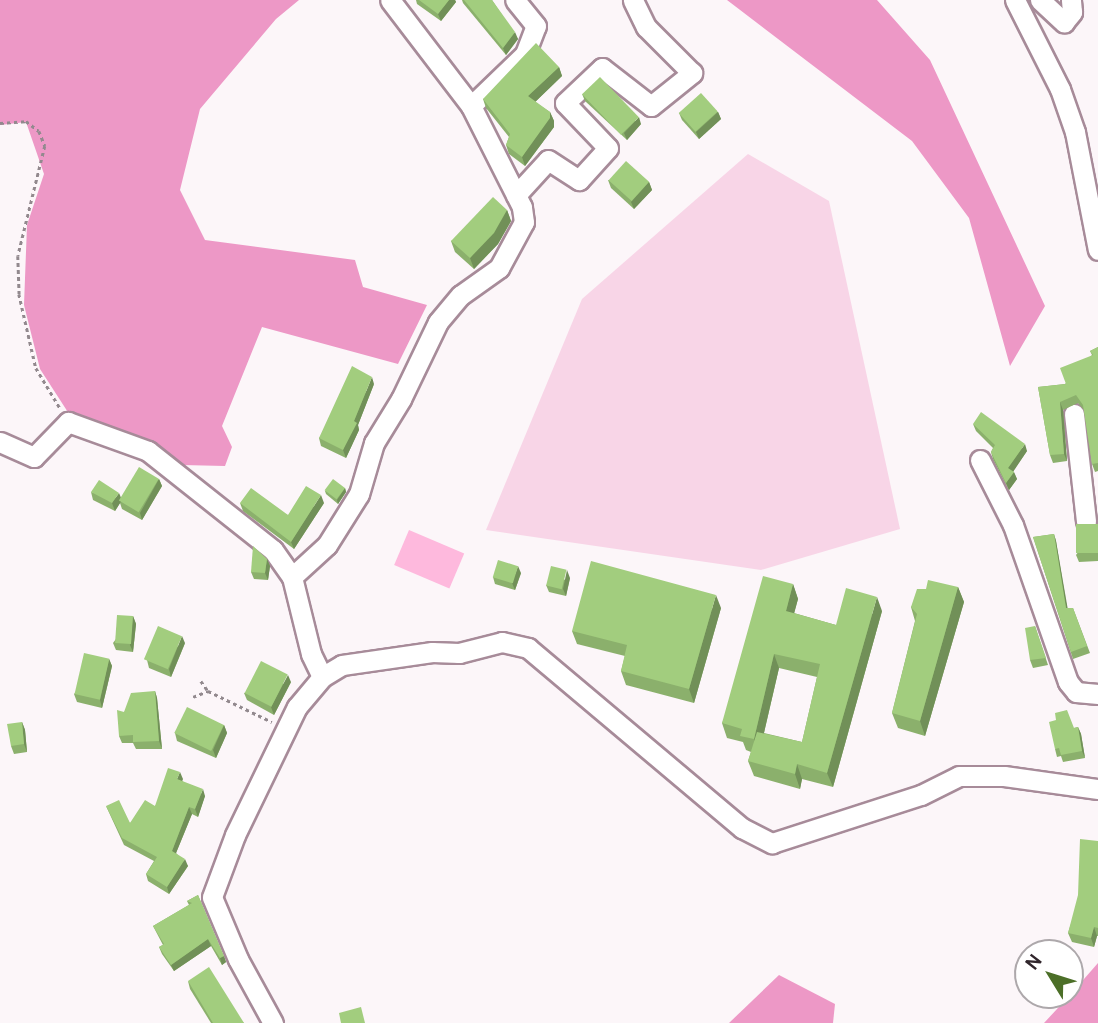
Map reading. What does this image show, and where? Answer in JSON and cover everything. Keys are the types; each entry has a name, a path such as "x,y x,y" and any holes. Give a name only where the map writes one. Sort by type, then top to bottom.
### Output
{"street":[{"path":"292,577 327,545 359,494 374,443 438,322 461,295 509,256 524,222 516,195 471,106 390,0"},
{"path":"471,106 525,54 536,26 515,0"},
{"path":"516,195 548,160 579,180 608,148 565,103 602,68 652,106 692,72 646,27 633,0"},
{"path":"1015,0 1060,89 1075,132 1098,250"},
{"path":"1040,0 1064,22 1072,12 1071,0"},
{"path":"1074,414 1087,521"},
{"path":"0,442 34,457 68,422 148,452 273,550 292,577 311,654 322,677"},
{"path":"980,460 1013,525 1068,682 1076,692 1098,694"},
{"path":"273,1023 238,959 212,897 235,835 297,708 322,677 342,665 371,658 459,653 502,642 528,648 742,828 772,843 921,795 959,776 1004,776 1098,789"}],"path":[{"path":"0,123 26,121 39,131 45,146 18,256 19,294 36,368 68,422"},
{"path":"201,681 208,691 287,730"},
{"path":"192,697 208,691"}],"shaded area":[{"path":"0,0 299,0 276,19 200,109 180,190 205,240 355,260 363,287 427,305 398,364 262,327 222,426 232,447 225,466 182,465 132,438 73,420 40,369 24,305 27,225 44,174 26,122 0,125"},
{"path":"727,0 877,0 930,60 1045,306 1010,366 969,218 912,141"},
{"path":"748,154 829,201 900,529 761,570 486,530 582,299"},
{"path":"409,530 464,553 449,588 394,565"},
{"path":"1098,963 1098,1023 1044,1023 1057,1009 1084,1009 1084,979"},
{"path":"779,975 835,1004 833,1023 729,1023"}],"building":[{"path":"419,0 449,0 438,14"},
{"path":"464,0 492,0 515,32 503,48"},
{"path":"536,43 559,67 528,96 550,112 550,118 522,157 506,145 510,134 483,99"},
{"path":"600,77 639,117 621,135 582,94"},
{"path":"701,93 718,112 695,132 679,113"},
{"path":"626,161 649,182 632,201 609,180"},
{"path":"493,197 507,210 494,233 470,258 451,241"},
{"path":"1098,347 1098,463 1092,464 1083,405 1076,395 1060,402 1064,454 1050,455 1038,387 1066,384 1060,368 1093,355 1090,351"},
{"path":"352,366 372,377 354,421 357,423 343,450 319,438"},
{"path":"981,412 1025,444 1008,468 1014,472 1006,483 991,452 995,445 973,424"},
{"path":"139,467 159,479 139,512 119,500"},
{"path":"333,479 345,488 337,499 325,490"},
{"path":"99,480 119,493 112,503 91,492"},
{"path":"306,486 321,495 291,542 240,503 251,488 288,515"},
{"path":"1076,524 1098,524 1098,553 1076,553"},
{"path":"1054,534 1066,608 1073,608 1087,646 1071,652 1033,537"},
{"path":"253,546 267,559 265,573 251,572"},
{"path":"498,560 518,566 513,583 493,577"},
{"path":"591,561 716,595 689,689 621,671 627,645 572,631"},
{"path":"551,566 567,570 562,589 546,585"},
{"path":"763,576 793,584 786,611 836,625 846,588 877,597 827,773 797,764 795,774 748,761 757,732 802,742 820,664 774,654 754,739 740,736 742,729 722,723"},
{"path":"928,580 958,587 920,721 892,713 917,614 911,607 917,589 926,589"},
{"path":"117,615 133,616 131,644 115,643"},
{"path":"158,626 182,636 168,669 144,659"},
{"path":"1035,626 1046,658 1030,660 1025,628"},
{"path":"84,653 109,659 100,700 75,694"},
{"path":"261,661 288,675 271,707 245,693"},
{"path":"155,691 159,741 133,742 133,735 119,736 117,710 124,712 131,693"},
{"path":"187,707 224,725 211,751 174,733"},
{"path":"1067,710 1074,728 1078,727 1082,751 1061,755 1059,748 1055,749 1049,722 1056,720 1055,713"},
{"path":"22,722 24,744 11,746 7,724"},
{"path":"168,768 180,772 177,779 203,789 195,809 189,807 172,851 185,859 167,887 146,874 157,857 122,838 106,806 119,800 130,823 145,800 155,806"},
{"path":"1080,839 1098,841 1098,928 1094,927 1091,938 1068,933 1078,895"},
{"path":"198,895 224,956 220,958 208,939 171,965 159,947 164,944 153,926 192,903 187,901"},
{"path":"209,967 244,1023 213,1023 188,981"},
{"path":"361,1007 365,1023 341,1023 339,1013"}]}
